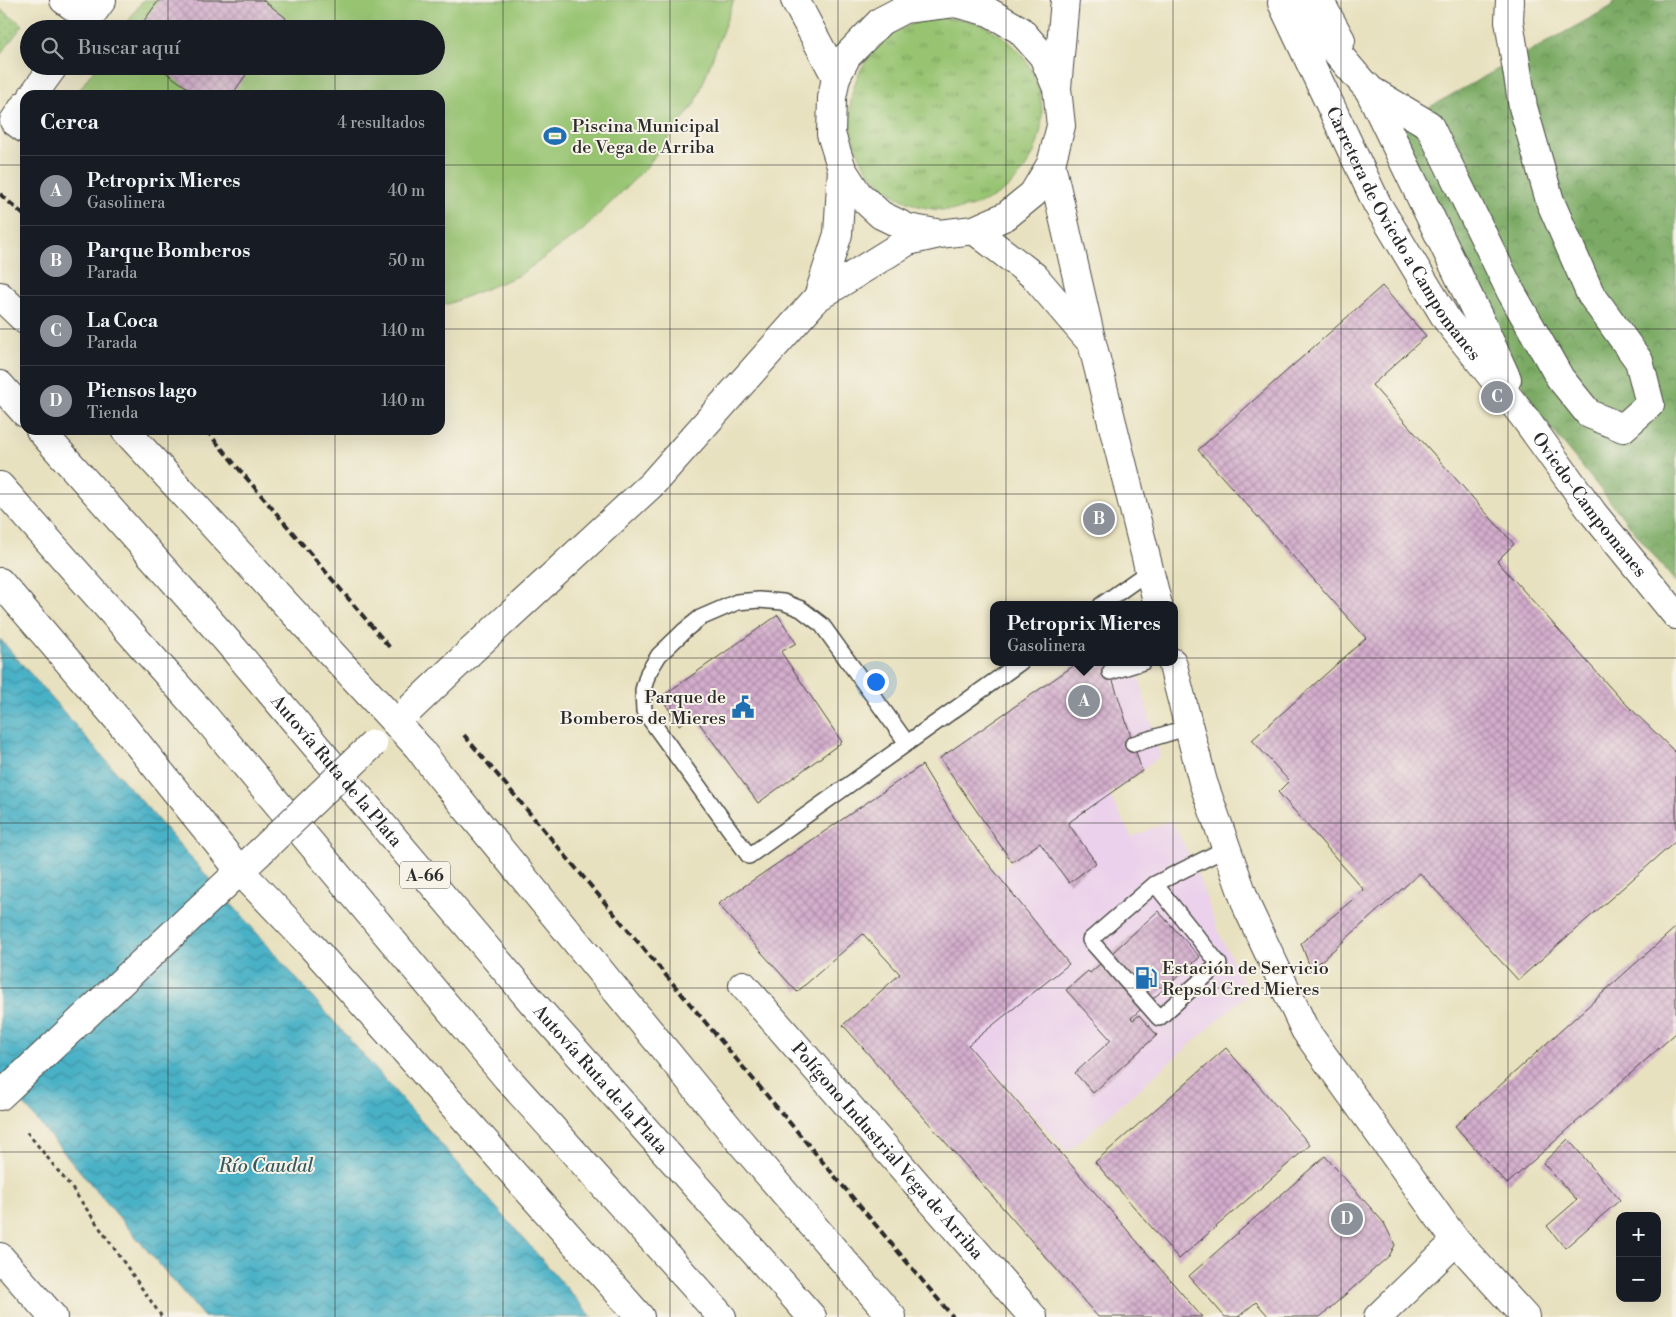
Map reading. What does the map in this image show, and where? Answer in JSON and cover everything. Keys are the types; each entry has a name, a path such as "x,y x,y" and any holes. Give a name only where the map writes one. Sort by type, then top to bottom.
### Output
{"main road":[{"path":"64,0 91,16"},
{"path":"795,0 836,77"},
{"path":"0,1096 469,653 652,484 818,297 908,241 939,234 974,230 1006,216 1033,194 1052,164 1061,126 1057,88 1065,0"},
{"name":"Carretera de Oviedo a Campomanes","path":"1280,0 1377,204 1447,320 1524,417"},
{"path":"1292,0 1367,88 1429,125 1511,292 1560,378 1589,414 1623,428 1650,404 1639,361 1590,293 1550,202 1522,107 1509,21 1510,0"},
{"name":"Carretera de Oviedo a Campomanes","path":"1319,0 1367,88 1482,324 1524,417"},
{"path":"939,234 908,228 881,214 858,194 842,169 831,134 832,98 836,77 848,56 881,21 910,4 955,3 989,12 1020,30 1043,56 1057,88"},
{"path":"36,90 47,75"},
{"path":"20,112 14,121 20,125"},
{"path":"1052,164 1092,343 1157,601"},
{"path":"818,297 838,234 842,169"},
{"path":"974,230 1034,276 1092,343"},
{"path":"0,296 20,315"},
{"path":"0,385 20,407"},
{"name":"Oviedo-Campomanes","path":"1524,417 1593,513 1676,615"},
{"name":"Autovía Ruta de la Plata","path":"44,435 228,642 533,1003 812,1317"},
{"path":"130,435 402,716 418,747 436,772 738,1139 892,1317"},
{"path":"0,486 206,718 507,1078 722,1317"},
{"path":"0,582 118,721 240,871 306,940 640,1317"},
{"path":"1173,666 1203,782 1248,909 1305,1030 1456,1242 1526,1317"},
{"name":"Polígono Industrial Vega de Arriba","path":"743,985 1033,1317"},
{"path":"1378,1317 1456,1242"},
{"path":"0,1257 53,1317"}],"lane":[{"path":"1107,601 1149,571"},
{"path":"907,743 822,625 801,609 783,602 759,600 738,602 700,618 684,630 660,656 648,674 643,690 644,710 749,856 1015,666"},
{"path":"1110,672 1130,666"},
{"path":"1133,744 1189,727"},
{"path":"1155,884 1219,964 1159,1018 1090,940 1155,884 1226,848"}],"path":[{"path":"27,1132 74,1191 162,1317"}],"shaded area":[{"name":"Estación de Servicio Repsol Cred Mieres","path":"1073,666 1136,666 1160,756 1109,794 1132,837 1171,820 1194,864 1218,931 1249,993 1067,1152 968,1045 1069,963 996,874 1012,862 940,758"}],"green space":[{"name":"Piscina Municipal de Vega de Arriba","path":"143,0 734,0 696,102 645,169 582,231 518,276 448,304 445,304 445,90 79,90 90,75 445,75 445,20 129,20"},
{"path":"1615,0 1676,0 1676,583 1541,416 1379,135 1612,6"},
{"path":"0,9 20,23 20,29 0,55"},
{"path":"955,18 965,19 991,29 1007,39 1021,53 1035,77 1041,95 1041,133 1035,151 1021,175 1007,189 983,203 965,209 937,210 927,209 901,199 885,189 871,175 857,151 851,133 850,105 851,95 861,69 871,53 885,39 909,25 927,19"}],"water":[{"name":"Río Caudal","path":"0,639 592,1317 204,1317 44,1129 0,1074"}],"building":[{"path":"159,0 263,0 286,18 285,20 145,20"},
{"path":"169,75 246,75 235,90 190,90"},
{"path":"1382,286 1426,336 1372,385 1514,544 1497,561 1617,695 1676,753 1676,841 1518,980 1420,873 1311,970 1301,943 1364,890 1278,792 1289,781 1252,740 1366,638 1198,450"},
{"name":"Parque de Bomberos de Mieres","path":"778,615 796,643 781,652 842,742 758,803 694,716 679,725 661,697"},
{"path":"1073,666 1108,666 1142,771 1068,823 1096,863 1069,883 1040,843 1012,862 940,758"},
{"path":"922,765 963,832 1069,964 968,1045 1202,1317 1098,1317 843,1025 900,974 863,934 797,992 718,904"},
{"path":"1158,911 1200,957 1131,1018 1133,1020 1139,1015 1157,1035 1093,1093 1075,1073 1111,1040 1066,990 1088,971 1090,973"},
{"path":"1676,927 1676,1033 1507,1184 1455,1126"},
{"path":"1226,1048 1310,1145 1179,1259 1095,1162"},
{"path":"1568,1139 1620,1200 1565,1248 1547,1226 1577,1200 1543,1163"},
{"path":"1325,1156 1384,1223 1395,1245 1389,1256 1320,1317 1269,1317 1256,1302 1238,1317 1225,1317 1189,1276"}],"railway":[{"path":"0,194 20,212"},
{"path":"210,435 391,649"},
{"path":"464,735 953,1317"}],"place":[{"name":"Piscina Municipal de Vega de Arriba","path":"555,136"},
{"name":"La Coca","path":"1497,397"},
{"name":"Parque Bomberos","path":"1099,519"},
{"name":"Petroprix Mieres","path":"1084,701"},
{"name":"Parque de Bomberos de Mieres","path":"743,707"},
{"name":"Estación de Servicio Repsol Cred Mieres","path":"1146,978"},
{"name":"Piensos lago","path":"1347,1219"}]}
